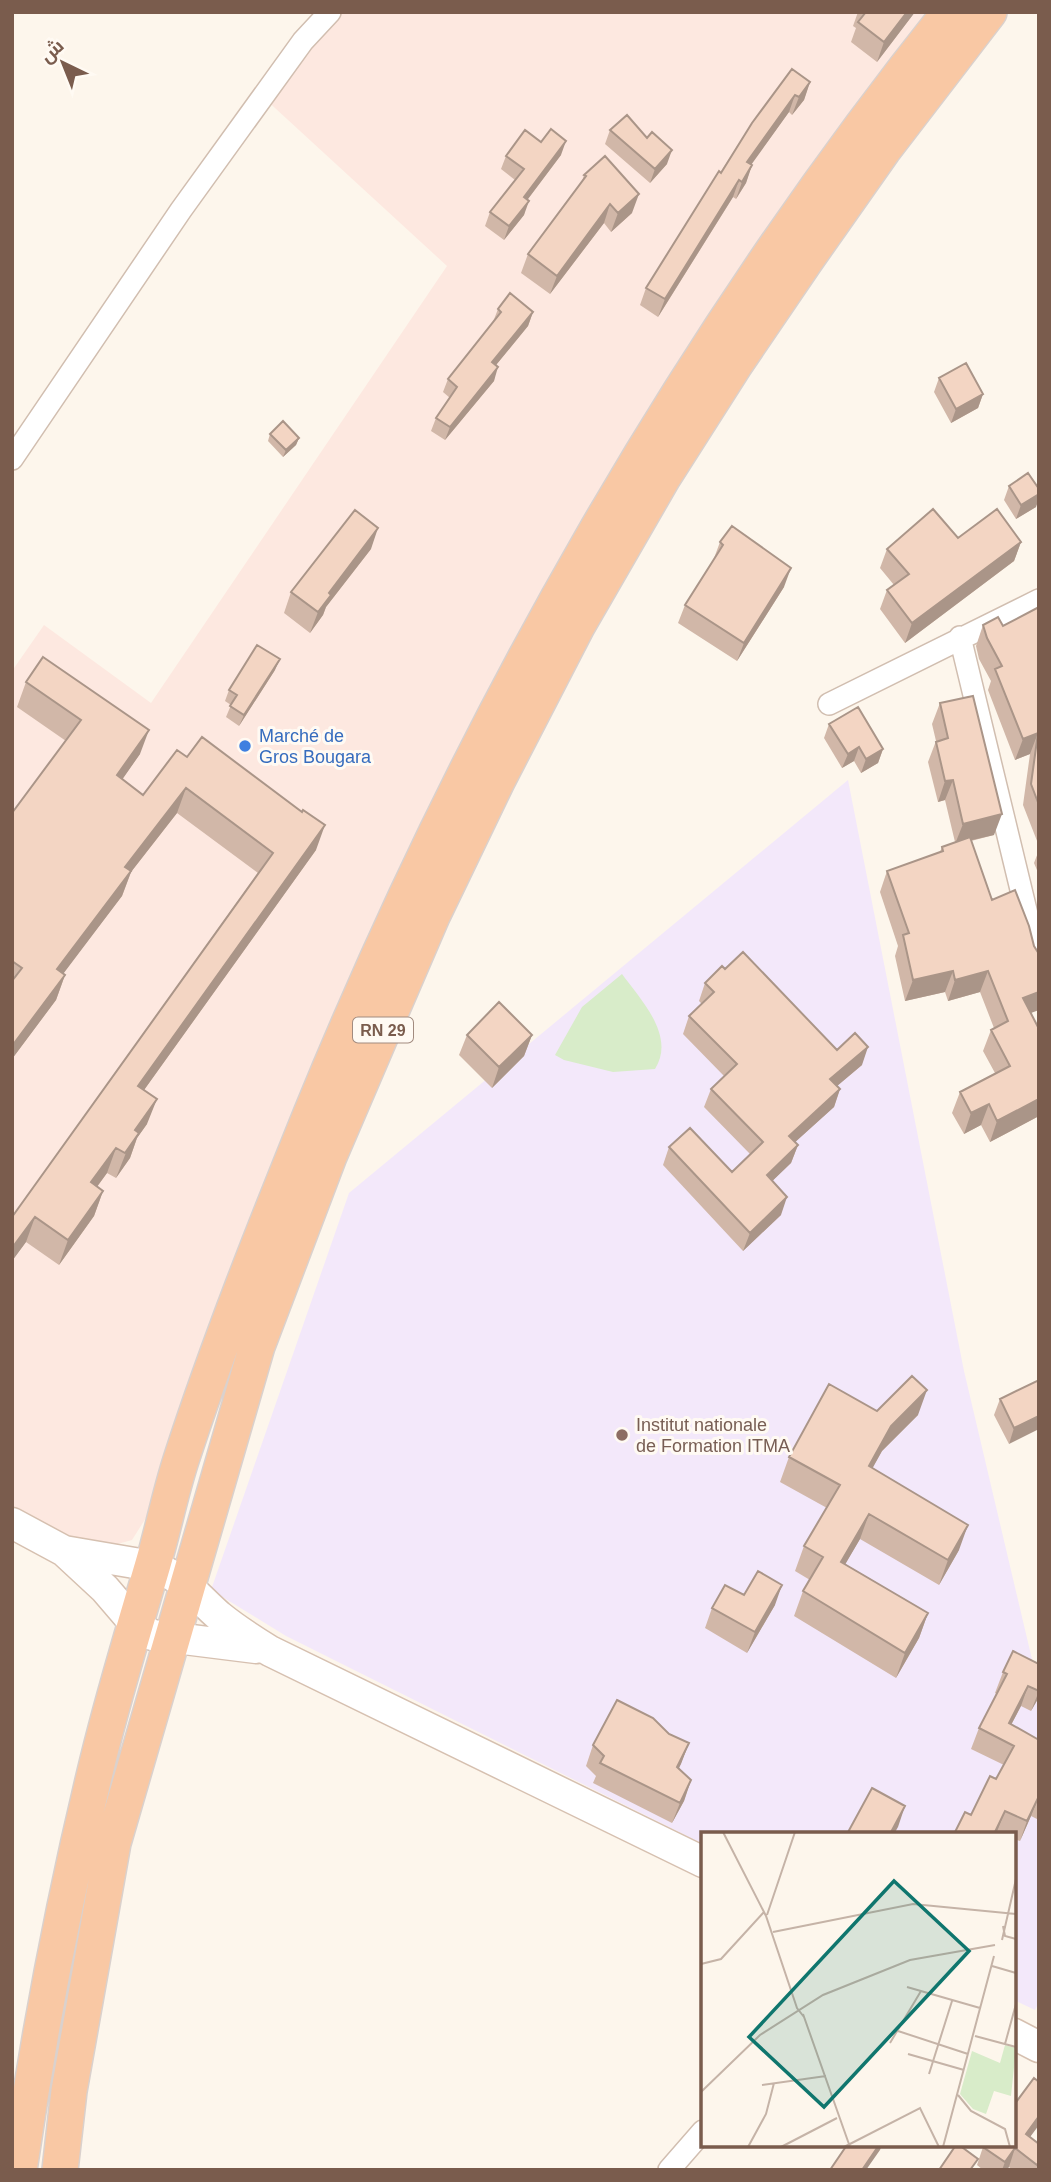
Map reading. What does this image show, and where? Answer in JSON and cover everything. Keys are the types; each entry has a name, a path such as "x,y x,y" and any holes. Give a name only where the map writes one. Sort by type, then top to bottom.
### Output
{"highway":[{"name":"RN 29","path":"19,2170 35,2059 70,1879 99,1755 180,1464 243,1286 362,991 457,788 520,665 665,416 751,281 903,72 950,12"},
{"name":"RN 29","path":"60,2170 69,2091 113,1843 257,1346 329,1156 432,916 496,781 577,626 663,477 735,364 883,150 989,12"}],"main road":[{"path":"12,1523 64,1551 105,1589 135,1624 152,1635 222,1642 270,1651"},
{"path":"64,1551 152,1566 187,1584 234,1628 270,1651 701,1861"},
{"path":"1016,2035 1039,2048"}],"street":[{"path":"12,459 181,210 303,41 330,12"},
{"path":"829,704 1039,600"},
{"path":"960,637 1039,964"},
{"path":"669,2170 701,2133"}],"shaded area":[{"name":"Marché de Gros Bougara","path":"335,12 950,12 751,281 180,1464 132,1540 103,1548 61,1540 12,1514 12,671 44,625 151,703 447,266 263,97"},
{"name":"Institut nationale de Formation ITMA","path":"848,780 964,1371 1039,1689 1039,2002 1035,2010 1016,2001 1016,1832 701,1832 701,1843 286,1636 211,1590 349,1193"}],"green space":[{"path":"622,974 646,1007 659,1031 660,1057 655,1069 613,1072 564,1060 555,1055 582,1007"}],"building":[{"path":"866,12 907,12 884,42 858,22"},
{"path":"792,69 810,82 799,97 795,95 747,162 752,165 742,182 739,180 665,299 646,288 719,171 721,173 752,123"},
{"path":"627,115 647,138 652,132 672,150 655,169 610,130"},
{"path":"551,129 566,141 524,197 529,201 509,226 490,212 524,169 506,156 525,130 541,142"},
{"path":"605,156 639,194 618,213 610,204 557,276 528,254 586,176 584,175"},
{"path":"510,293 533,312 492,362 498,367 450,427 436,418 457,387 448,379 501,312 498,309"},
{"path":"966,363 983,394 956,409 939,378"},
{"path":"283,421 299,438 286,450 270,434"},
{"path":"1028,473 1039,489 1039,494 1021,505 1009,486"},
{"path":"933,509 958,538 997,509 1021,542 912,623 887,590 909,574 887,549"},
{"path":"355,510 378,528 318,612 291,592"},
{"path":"732,526 791,568 744,643 685,605 723,545 720,542"},
{"path":"1039,607 1039,805 1031,784 1038,733 1023,739 995,669 1002,666 983,625 998,617 1003,626"},
{"path":"257,645 280,659 244,715 230,706 237,695 229,690"},
{"path":"43,657 149,730 117,775 143,795 177,750 187,757 202,737 302,812 303,810 325,825 138,1086 157,1099 135,1130 139,1133 125,1153 116,1148 91,1182 103,1191 68,1240 35,1217 12,1248 12,1217 273,853 186,788 125,867 131,871 57,969 65,975 12,1046 12,981 22,968 12,961 12,813 81,720 26,682"},
{"path":"973,696 1002,814 963,824 953,780 945,781 936,742 948,738 940,703"},
{"path":"858,707 883,749 866,759 859,747 848,754 829,724"},
{"path":"970,837 992,900 1015,890 1039,954 1039,992 1023,998 1039,1029 1039,1099 997,1121 989,1104 971,1113 960,1092 1010,1066 991,1030 1008,1021 988,971 955,980 953,971 913,980 903,935 909,933 887,871 943,851 942,847"},
{"path":"743,952 837,1050 855,1033 868,1047 830,1079 840,1089 789,1136 798,1145 767,1175 787,1197 750,1233 669,1147 690,1128 732,1172 763,1142 711,1089 737,1064 689,1016 714,992 705,983 722,966 725,969"},
{"path":"499,1002 532,1035 499,1067 467,1035"},
{"path":"912,1376 927,1390 891,1426 869,1466 968,1525 948,1560 869,1514 841,1562 928,1613 905,1653 803,1591 823,1557 804,1546 840,1485 789,1457 829,1384 877,1411"},
{"path":"1039,1380 1039,1416 1014,1428 1000,1399"},
{"path":"758,1571 782,1585 755,1632 712,1608 725,1585 744,1595"},
{"path":"1013,1651 1039,1664 1039,1691 1028,1686 1009,1723 1039,1740 1039,1796 1027,1821 1005,1811 995,1832 955,1832 965,1812 971,1815 990,1776 996,1779 1014,1746 979,1728 1007,1674 1003,1672"},
{"path":"617,1700 653,1718 669,1734 689,1743 677,1767 691,1780 680,1803 600,1763 604,1756 593,1745"},
{"path":"872,1788 905,1806 891,1832 848,1832"},
{"path":"1034,2078 1039,2082 1039,2116 1026,2134 1039,2144 1037,2165 1015,2148 1005,2162 983,2147 1016,2147 1016,2102"},
{"path":"846,2147 878,2147 862,2170 830,2170"},
{"path":"955,2147 962,2147 978,2159 970,2170 939,2170"}],"place":[{"name":"Marché de Gros Bougara","path":"245,746"},
{"name":"Institut nationale de Formation ITMA","path":"622,1435"}]}
